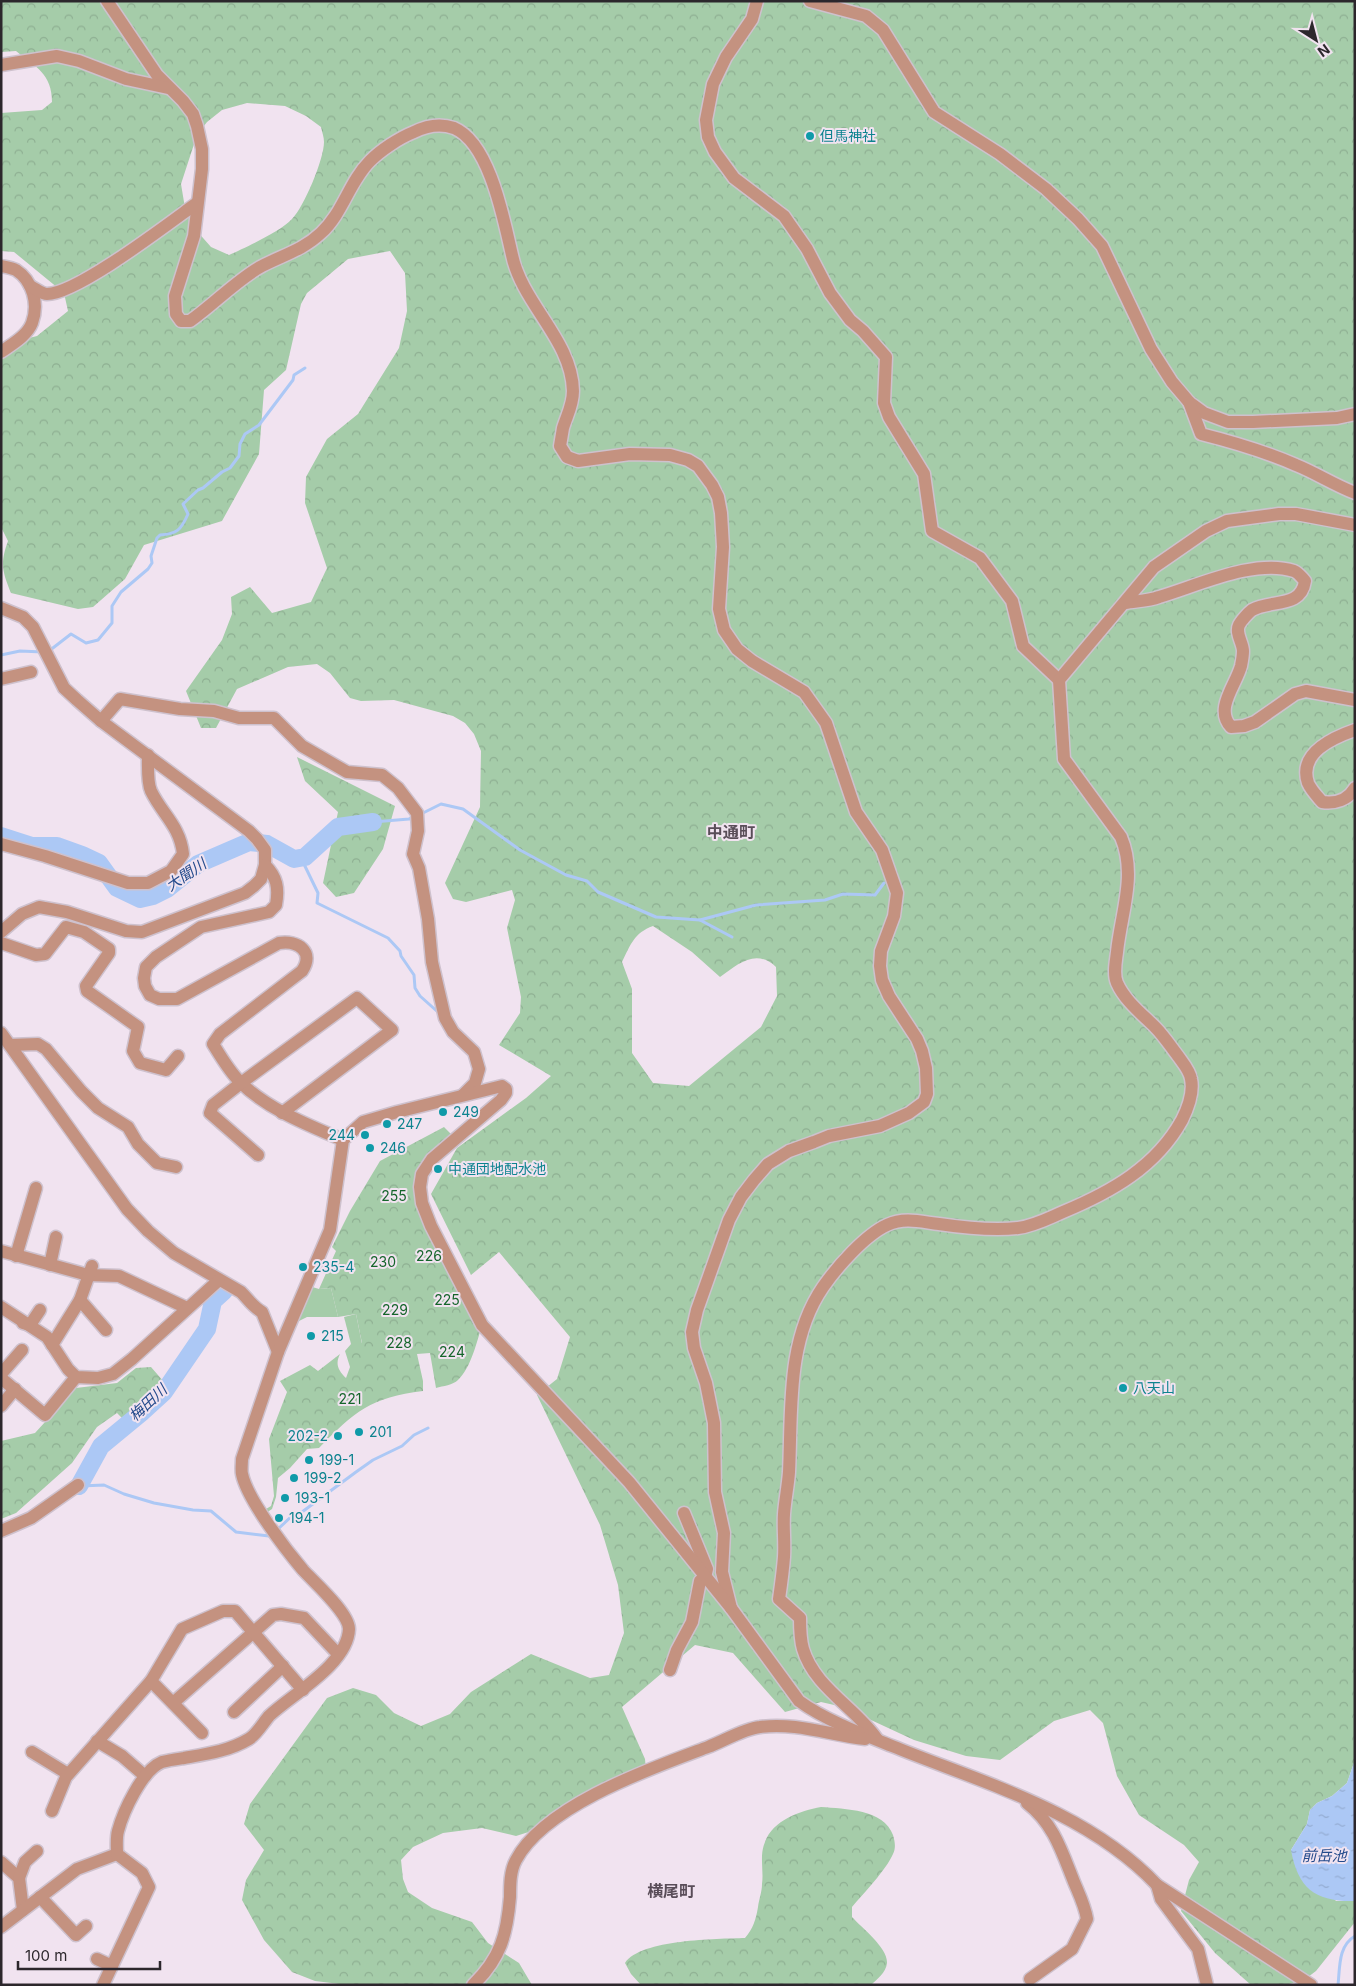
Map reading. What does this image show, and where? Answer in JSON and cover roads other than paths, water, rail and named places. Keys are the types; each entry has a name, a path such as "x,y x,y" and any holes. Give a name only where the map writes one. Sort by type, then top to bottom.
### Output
{"street":[{"path":"106,1 151,68 168,88 183,100 193,114 202,149 194,236 175,296 176,314 181,321 190,321 261,266 294,252 321,233 340,209 357,178 370,161 405,136 434,125 452,128 462,133 482,159 495,188 513,262 524,289 558,344 569,366 573,391 571,407 563,428 560,446 567,457 578,461 630,454 670,455 688,460 698,466 718,497 721,513 723,547 719,609 724,630 737,649 752,661 804,692 826,722 856,812 886,858 897,893 897,904 881,951 880,966 882,980 889,996 917,1039 922,1051 926,1068 927,1094 924,1102 909,1113 880,1126 829,1136 789,1151 768,1164 746,1192 730,1220 697,1310 692,1332 694,1348 706,1383 714,1422 715,1492 724,1533 722,1572 731,1608"},
{"path":"756,1 752,19 726,57 713,84 706,120 708,137 715,152 734,178 784,216 807,249 830,293 850,320 863,331 886,357 884,403 889,417 924,474 932,531 980,558 1012,601 1023,646 1059,680 1064,759 1121,837 1125,848 1128,871 1126,901 1120,927 1115,967 1117,983 1136,1009 1156,1028 1189,1072 1192,1080 1191,1094 1186,1113 1173,1137 1150,1162 1114,1188 1039,1223 1020,1228 990,1230 935,1224 925,1221 903,1220 886,1225 855,1249 844,1261 822,1289 807,1318 797,1352 792,1382 789,1473 784,1513 784,1558 780,1599 800,1618 800,1639 803,1651 818,1677 868,1726 878,1740"},
{"path":"810,1 866,16 883,30 934,112 974,140 1000,154 1046,189 1078,219 1102,246 1151,349 1172,382 1189,402 1204,413 1228,422 1337,418 1355,414"},
{"path":"1,66 57,56 79,60 126,79 168,88"},
{"path":"30,286 46,294 62,291 97,273 197,203"},
{"path":"1,266 15,270 25,278 34,297 35,308 32,323 24,334 1,352"},
{"path":"1189,402 1201,434 1263,452 1298,466 1335,486 1355,493"},
{"path":"1059,680 1154,567 1206,530 1227,521 1279,514 1296,514 1355,525"},
{"path":"1125,603 1156,598 1216,578 1254,569 1278,568 1296,572 1305,581 1304,590 1293,600 1251,611 1239,625 1243,650 1242,659 1225,706 1228,723 1232,727 1244,726 1255,722 1295,694 1306,690 1355,700"},
{"path":"1,608 23,617 33,627 64,688 101,721 234,819 261,844 265,865 261,879 245,893 142,932 126,931 67,912 39,908 22,914 1,932"},
{"path":"1,679 31,672"},
{"path":"101,721 120,699 180,709 214,711 239,718 274,718 302,746 347,772 382,775 398,788 417,813 418,831 413,854 420,876 428,919 432,962 445,1018 453,1032 474,1052 479,1069 475,1083 462,1096"},
{"path":"1355,730 1331,740 1314,752 1308,763 1306,774 1309,785 1322,802 1336,803 1355,788"},
{"path":"1,844 128,883 148,883 170,871 183,854 181,841 171,820 150,789 148,755"},
{"path":"265,865 276,878 276,905 269,912 201,927 156,957 146,967 145,986 150,995 159,999 177,999 279,943 289,941 302,948 305,952 307,964 302,971 220,1034 213,1044 229,1069 241,1083 282,1113 343,1140"},
{"path":"1,943 36,955 45,954 66,927 84,932 109,949 109,953 86,986 87,990 138,1027 132,1051 140,1063 166,1070 178,1056"},
{"path":"258,1156 210,1113 212,1105 357,998 392,1030 282,1113"},
{"path":"1,1033 127,1209 148,1231 174,1253 240,1292 255,1308 283,1328"},
{"path":"10,1045 38,1044 46,1049 81,1091 98,1108 128,1127 138,1144 157,1163 176,1167"},
{"path":"117,1854 117,1833 133,1795 145,1776 161,1763 220,1752 251,1738 270,1716 303,1690 338,1654 346,1641 349,1628 345,1616 302,1569 263,1515 246,1485 238,1466 270,1381 271,1351 330,1230 343,1140 363,1122 502,1086 506,1089 506,1093 501,1100 432,1159 422,1174 420,1187 422,1203 446,1256 482,1325 607,1457 731,1608 799,1701 810,1709 878,1740 1039,1804 1084,1828 1141,1869 1157,1885 1311,1985"},
{"path":"16,1256 36,1188"},
{"path":"50,1265 56,1237"},
{"path":"1,1251 50,1265 119,1276 187,1308"},
{"path":"52,1345 80,1300 90,1271"},
{"path":"76,1377 98,1378 113,1374 219,1280"},
{"path":"80,1300 106,1330"},
{"path":"1,1307 46,1337 76,1377"},
{"path":"30,1325 40,1310"},
{"path":"1,1316 30,1325"},
{"path":"271,1351 283,1328"},
{"path":"1,1374 21,1355"},
{"path":"1,1378 45,1415 76,1377"},
{"path":"1,1406 15,1389"},
{"path":"1,1531 31,1518 78,1485"},
{"path":"670,1670 677,1650 692,1622 700,1581 705,1577 707,1569 684,1513"},
{"path":"52,1811 68,1774 151,1681 182,1629 223,1611 235,1611 303,1690"},
{"path":"173,1704 273,1615 281,1614 304,1618 338,1654"},
{"path":"234,1712 283,1666"},
{"path":"151,1681 202,1733"},
{"path":"474,1985 484,1975 497,1956 504,1940 514,1864 536,1834 572,1808 620,1782 663,1762 758,1727 784,1725 878,1740"},
{"path":"97,1742 122,1756 145,1776"},
{"path":"32,1752 68,1774"},
{"path":"1015,1794 1038,1812 1054,1832 1062,1847 1087,1919 1072,1949 1030,1979"},
{"path":"23,1910 19,1878 25,1862 36,1851"},
{"path":"1,1927 77,1869 117,1854"},
{"path":"104,1985 149,1887 142,1873 117,1854"},
{"path":"1,1862 19,1878"},
{"path":"1157,1885 1161,1899 1198,1949 1207,1985"},
{"path":"40,1897 72,1939 86,1926"},
{"path":"96,1959 112,1966"}],"water":[{"name":"前岳池","path":"1355,1760 1355,1901 1341,1901 1319,1896 1304,1884 1298,1875 1291,1850 1307,1824 1310,1810 1317,1803 1332,1796 1347,1783"}],"waterway":[{"path":"49,651 71,634 86,643 98,640 112,623 112,606 121,592 148,569 152,563 151,556 157,538 160,535 171,534 181,527 188,514 183,504 198,490 230,468 239,456 240,444 245,434 259,425 293,380 294,375 305,368"},
{"path":"1,655 20,651 43,652"},
{"path":"419,815 441,804 463,809 520,850 566,875 587,881 598,892 656,917 700,920 756,905 825,900 843,894 875,895 884,883"},
{"path":"373,822 414,817"},
{"name":"大聞川","path":"1,836 32,846 57,846 82,855 99,863 117,888 140,899 153,896 167,889 198,864 249,842 267,844 294,859 305,857 338,827 373,822"},
{"path":"301,858 318,893 317,903 388,938 400,951 401,956 414,975 415,988 420,996 439,1013"},
{"path":"700,920 732,937"},
{"name":"梅田川","path":"79,1486 101,1446 164,1392 207,1329 213,1301 224,1291"},
{"path":"278,1529 294,1514 302,1512 373,1460 402,1446 414,1435 428,1428"},
{"path":"81,1486 104,1485 124,1494 154,1503 193,1510 211,1511 236,1532 269,1536"},
{"path":"1338,1985 1341,1957 1345,1945 1355,1936"}],"place":[{"name":"但馬神社","path":"810,136"},
{"name":"249","path":"443,1112"},
{"name":"247","path":"387,1124"},
{"name":"244","path":"365,1135"},
{"name":"246","path":"370,1148"},
{"name":"中通団地配水池","path":"438,1169"},
{"name":"235-4","path":"303,1267"},
{"name":"215","path":"311,1336"},
{"name":"八天山","path":"1123,1388"},
{"name":"201","path":"359,1432"},
{"name":"202-2","path":"338,1436"},
{"name":"199-1","path":"309,1460"},
{"name":"199-2","path":"294,1478"},
{"name":"193-1","path":"285,1498"},
{"name":"194-1","path":"279,1518"}],"district":[{"name":"中通町","path":"731,832"},
{"name":"横尾町","path":"671,1891"}],"park label":[{"name":"255","path":"394,1196"},
{"name":"226","path":"429,1256"},
{"name":"230","path":"383,1262"},
{"name":"225","path":"447,1300"},
{"name":"229","path":"395,1310"},
{"name":"228","path":"399,1343"},
{"name":"224","path":"452,1352"},
{"name":"221","path":"350,1399"}]}
